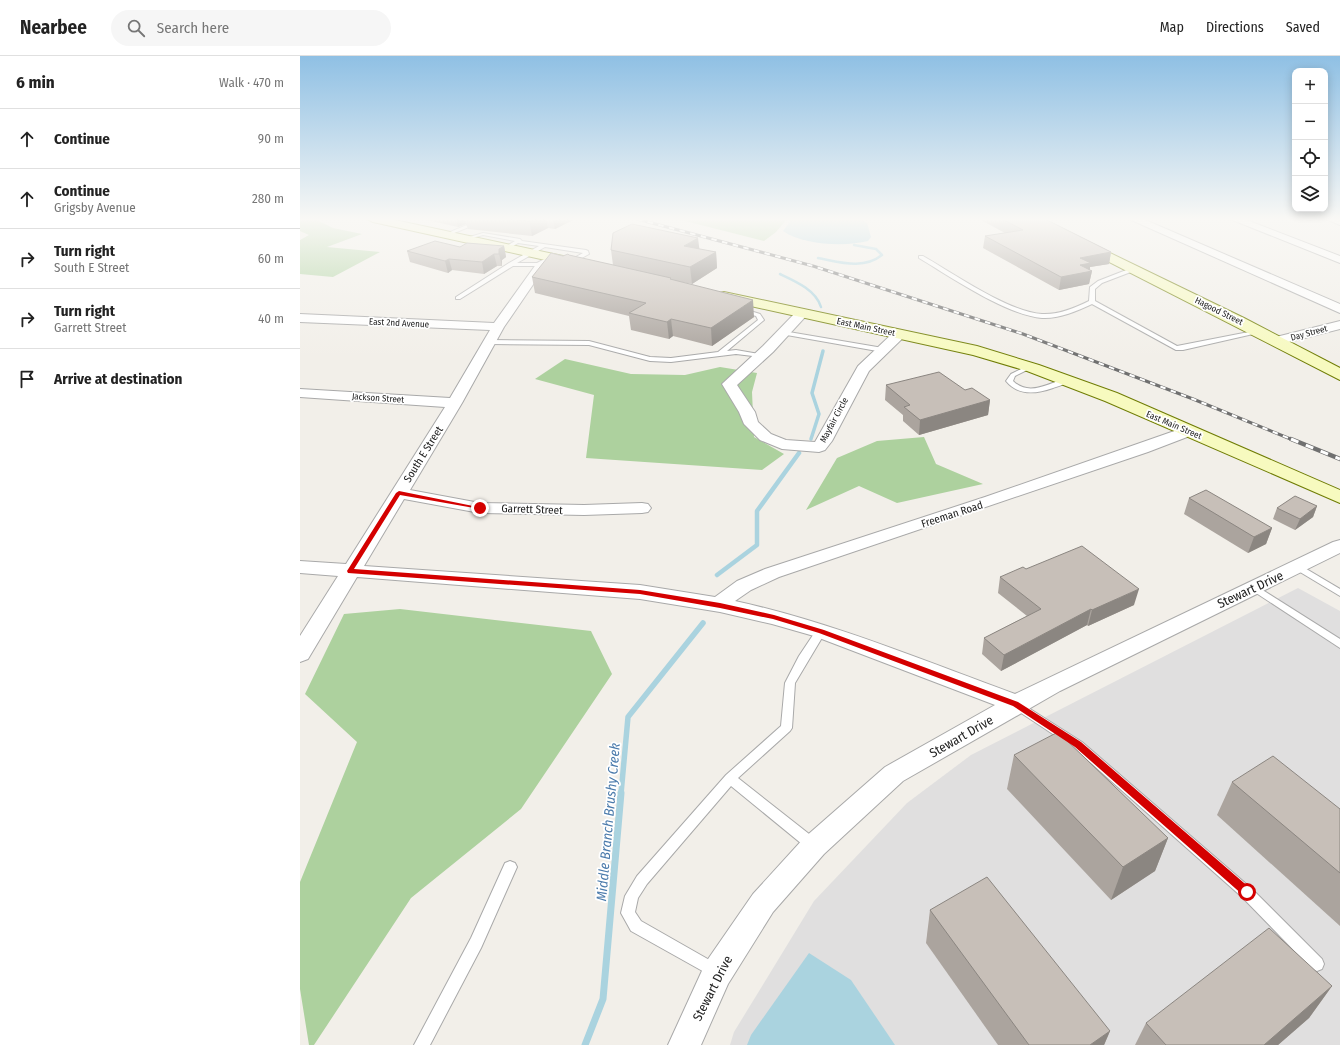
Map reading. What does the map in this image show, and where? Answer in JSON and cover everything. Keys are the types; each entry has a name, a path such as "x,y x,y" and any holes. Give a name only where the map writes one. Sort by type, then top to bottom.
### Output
{"main road":[{"name":"Hagood Street","path":"1124,265 1260,332 1340,374"},
{"name":"East Main Street","path":"711,293 977,351 1029,367 1067,380 1340,497"}],"street":[{"name":"South E Street","path":"300,654 455,403 498,327 540,265"},
{"path":"1240,265 1340,309"},
{"name":"Mayfair Circle","path":"802,313 729,384 747,412 752,424 766,437 779,443 798,447 819,447 824,441 862,369 900,334"},
{"name":"East 2nd Avenue","path":"300,318 498,327"},
{"name":"Day Street","path":"1277,341 1340,325"},
{"name":"Jackson Street","path":"300,393 455,403"},
{"name":"Freeman Road","path":"720,605 741,585 772,573 1028,488 1189,431"},
{"name":"Garrett Street","path":"399,493 480,508 584,510 642,508"},
{"name":"Stewart Drive","path":"684,1045 717,973 763,903 814,846 894,774 1016,704 1253,587 1340,546"},
{"path":"300,567 640,592 720,605 774,617 821,631 1016,704"}],"lane":[{"path":"458,298 479,286 509,265"},
{"path":"935,265 972,287 1031,314 1043,316 1072,311 1092,302"},
{"path":"1092,302 1092,288 1100,282 1134,270"},
{"path":"1092,302 1176,348 1183,348 1260,332"},
{"path":"720,354 761,320 758,314 738,309"},
{"path":"783,333 883,350"},
{"path":"490,342 589,343 650,359 672,360 736,352 759,356"},
{"path":"1029,367 1013,375 1009,381 1013,387 1027,391 1045,390 1067,380"},
{"path":"1298,567 1340,593"},
{"path":"1253,587 1340,644"},
{"path":"717,973 636,926 628,913 632,896 642,880 730,778 786,728 790,683 821,631"},
{"path":"1016,704 1078,744 1247,892 1317,964"},
{"path":"730,778 814,846"},
{"path":"422,1045 476,943 510,867"}],"shaded area":[{"path":"1298,588 1340,611 1340,1045 730,1045 734,1032 814,901 907,803 971,755"}],"green space":[{"path":"300,265 355,265 333,277 300,274"},
{"path":"565,359 631,374 685,375 720,367 757,373 752,392 754,437 784,454 762,470 586,458 594,395 535,379"},
{"path":"924,437 936,464 983,484 897,503 859,486 806,510 837,458 877,441"},
{"path":"400,609 591,631 612,674 521,809 411,898 314,1045 309,1045 300,989 300,882 357,742 305,694 344,614"}],"water":[{"path":"809,953 851,980 895,1045 747,1045 751,1035"}],"building":[{"path":"541,265 614,265 671,278 670,279 753,300 711,328 671,319 667,322 629,313 646,303 532,277"},
{"path":"681,265 693,265 690,267"},
{"path":"1039,265 1080,265 1092,271 1061,277"},
{"path":"939,372 965,390 972,388 990,400 920,420 904,407 910,405 886,385"},
{"path":"1206,490 1272,528 1254,537 1189,498"},
{"path":"1295,496 1317,506 1300,519 1277,508"},
{"path":"1082,546 1139,589 1092,610 1091,609 1004,655 984,638 1041,609 1000,577 1023,567 1026,569"},
{"path":"1058,732 1168,838 1123,867 1014,755"},
{"path":"1273,756 1340,809 1340,873 1232,782"},
{"path":"987,877 1110,1031 1090,1045 1029,1045 930,910"},
{"path":"1269,928 1332,986 1264,1045 1166,1045 1146,1023"}],"waterway":[{"name":"Middle Branch Brushy Creek","path":"780,274 810,291 815,296 821,307"},
{"name":"Middle Branch Brushy Creek","path":"811,439 819,414 812,393 823,351"},
{"name":"Middle Branch Brushy Creek","path":"717,575 757,545 757,511 799,453"},
{"name":"Middle Branch Brushy Creek","path":"621,794 628,717 703,623"},
{"name":"Middle Branch Brushy Creek","path":"585,1045 603,999 621,793"}],"railway":[{"path":"810,265 1023,334 1193,399 1293,440"},
{"path":"1291,439 1340,459"}],"route":[{"path":"480,508 399,493 350,571 640,592 720,605 774,617 821,631 1016,704 1078,744 1247,892"}]}
